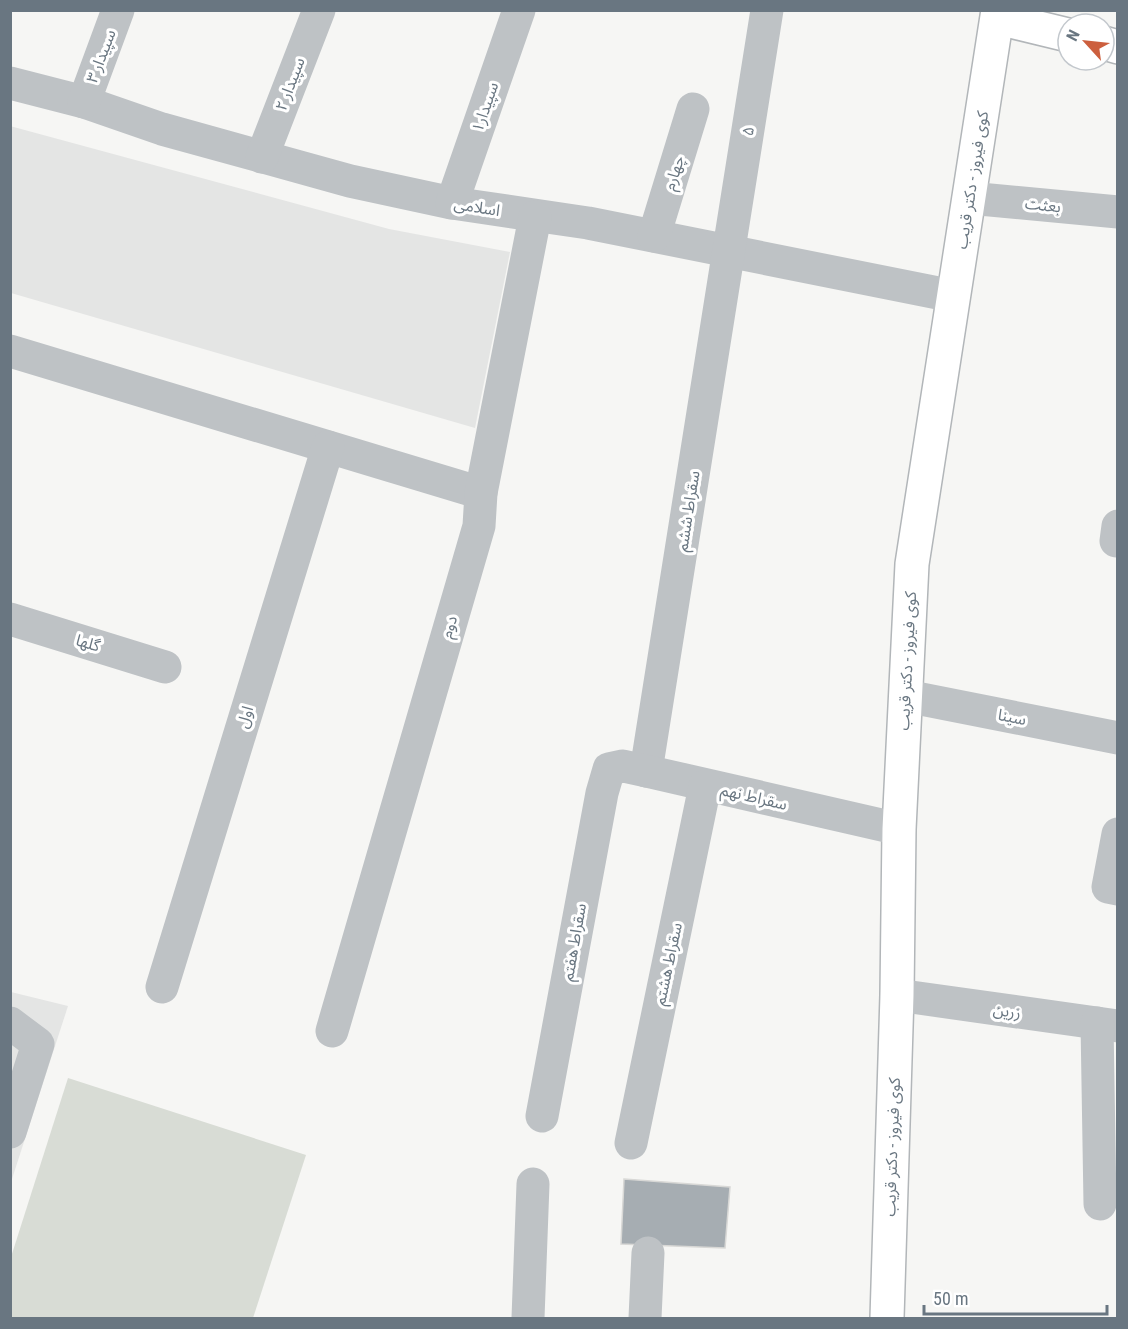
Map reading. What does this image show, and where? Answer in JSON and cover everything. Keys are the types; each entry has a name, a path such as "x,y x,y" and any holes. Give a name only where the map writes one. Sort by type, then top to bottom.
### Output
{"main road":[{"path":"998,14 1056,31"},
{"name":"کوی فیروز - دکتر قریب","path":"887,1318 897,995 899,829 912,564 998,14"}],"street":[{"name":"سپیدار ۳","path":"84,102 118,10"},
{"name":"سپیدار ۲","path":"262,157 319,10"},
{"name":"سپیدار۱","path":"452,203 519,10"},
{"name":"۵","path":"730,251 767,10"},
{"name":"اسلامی","path":"10,83 84,102 162,129 350,181 452,203 588,223 953,296"},
{"name":"چهارم","path":"654,236 693,110"},
{"name":"بعثت","path":"969,198 1118,212"},
{"name":"دوم","path":"332,1031 479,526 481,493 535,217"},
{"name":"سقراط ششم","path":"646,771 730,251"},
{"path":"10,351 481,493"},
{"name":"اول","path":"162,987 328,447"},
{"name":"گلها","path":"10,619 165,667"},
{"name":"سینا","path":"906,696 1118,738"},
{"name":"سقراط نهم","path":"609,769 623,766 899,829"},
{"name":"سقراط هفتم","path":"542,1116 599,804 609,769"},
{"name":"سقراط هشتم","path":"631,1143 705,786"},
{"path":"1118,834 1108,887 1118,889"},
{"name":"زرین","path":"897,995 1107,1025"},
{"path":"10,1023 38,1044 10,1132"},
{"path":"1100,1204 1107,1025"},
{"path":"528,1318 533,1185"},
{"path":"645,1318 648,1253"}],"shaded area":[{"path":"10,126 389,229 510,252 475,428 11,293"},
{"path":"11,992 68,1006 11,1182"},
{"path":"68,1078 306,1155 253,1318 11,1318 11,1257"}],"building":[{"path":"624,1179 730,1187 725,1248 621,1244"}]}
